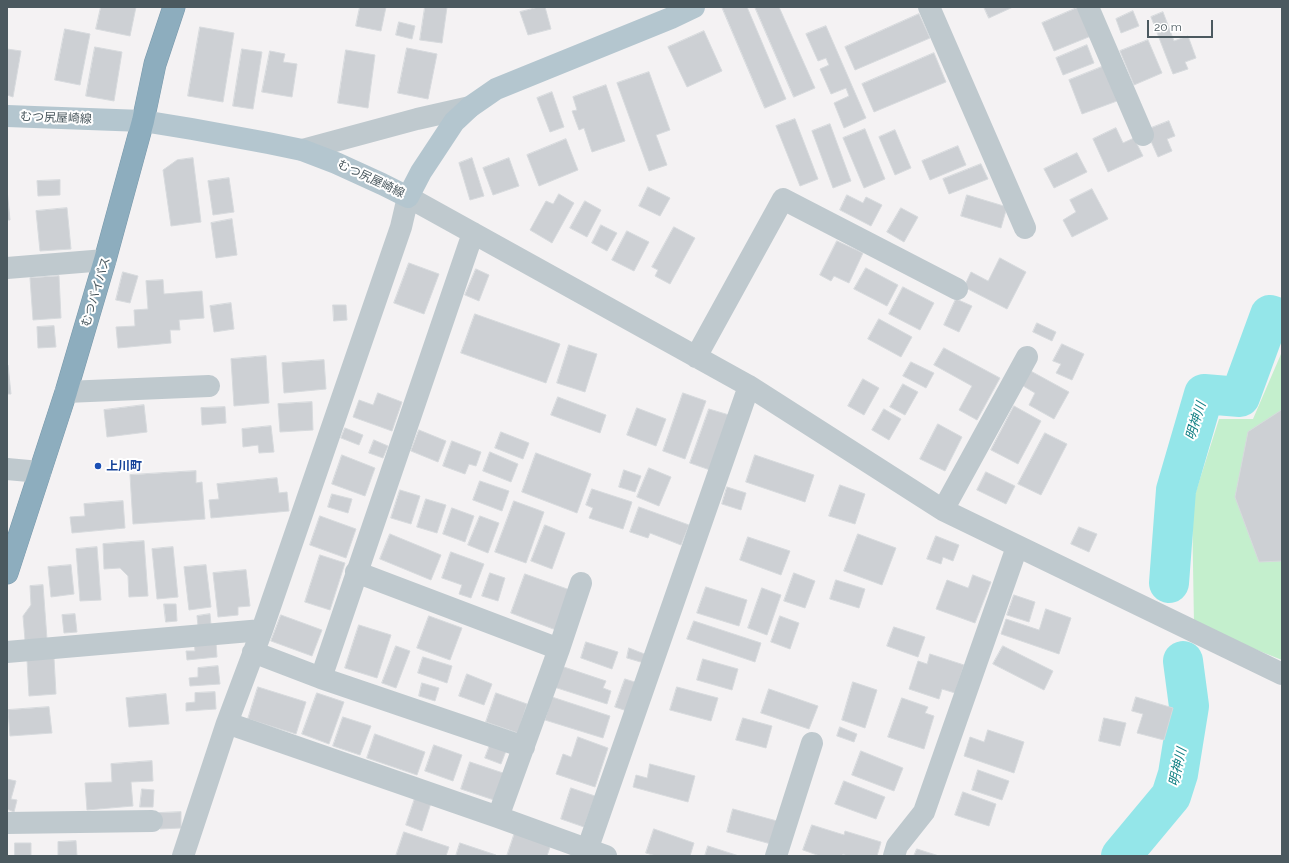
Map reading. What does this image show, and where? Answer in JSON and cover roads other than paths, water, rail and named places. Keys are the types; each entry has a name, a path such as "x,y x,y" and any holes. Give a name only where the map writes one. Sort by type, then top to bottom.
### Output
{"highway":[{"name":"むつバイパス","path":"7,573 66,392 105,260 143,121 156,64 174,7"}],"main road":[{"name":"むつ尻屋崎線","path":"7,116 143,121 203,130 302,150 336,163 408,197 421,172 454,122 470,107 496,89 671,18 694,7"}],"street":[{"path":"929,7 1025,228"},
{"path":"1088,7 1143,135"},
{"path":"302,150 417,119 470,107"},
{"path":"183,856 227,723 262,630 402,226 408,197 749,386 943,510 1282,674"},
{"path":"696,357 783,199 957,289"},
{"path":"321,678 473,233"},
{"path":"7,268 105,260"},
{"path":"943,510 1027,356"},
{"path":"66,392 209,386"},
{"path":"227,723 498,817 593,854 749,386"},
{"path":"7,469 40,472"},
{"path":"894,856 897,846 924,812 1017,547"},
{"path":"356,572 559,650"},
{"path":"498,817 559,650 581,583"},
{"path":"7,652 262,630"},
{"path":"253,652 321,678 524,747"},
{"path":"776,856 812,743"},
{"path":"7,823 152,821"}],"waterway":[{"name":"明神川","path":"1169,583 1176,490 1204,394 1240,397 1270,315 1282,319"},
{"name":"明神川","path":"1121,856 1171,796 1178,774 1189,706 1183,661"}],"place":[{"name":"上川町","path":"98,466"}]}
